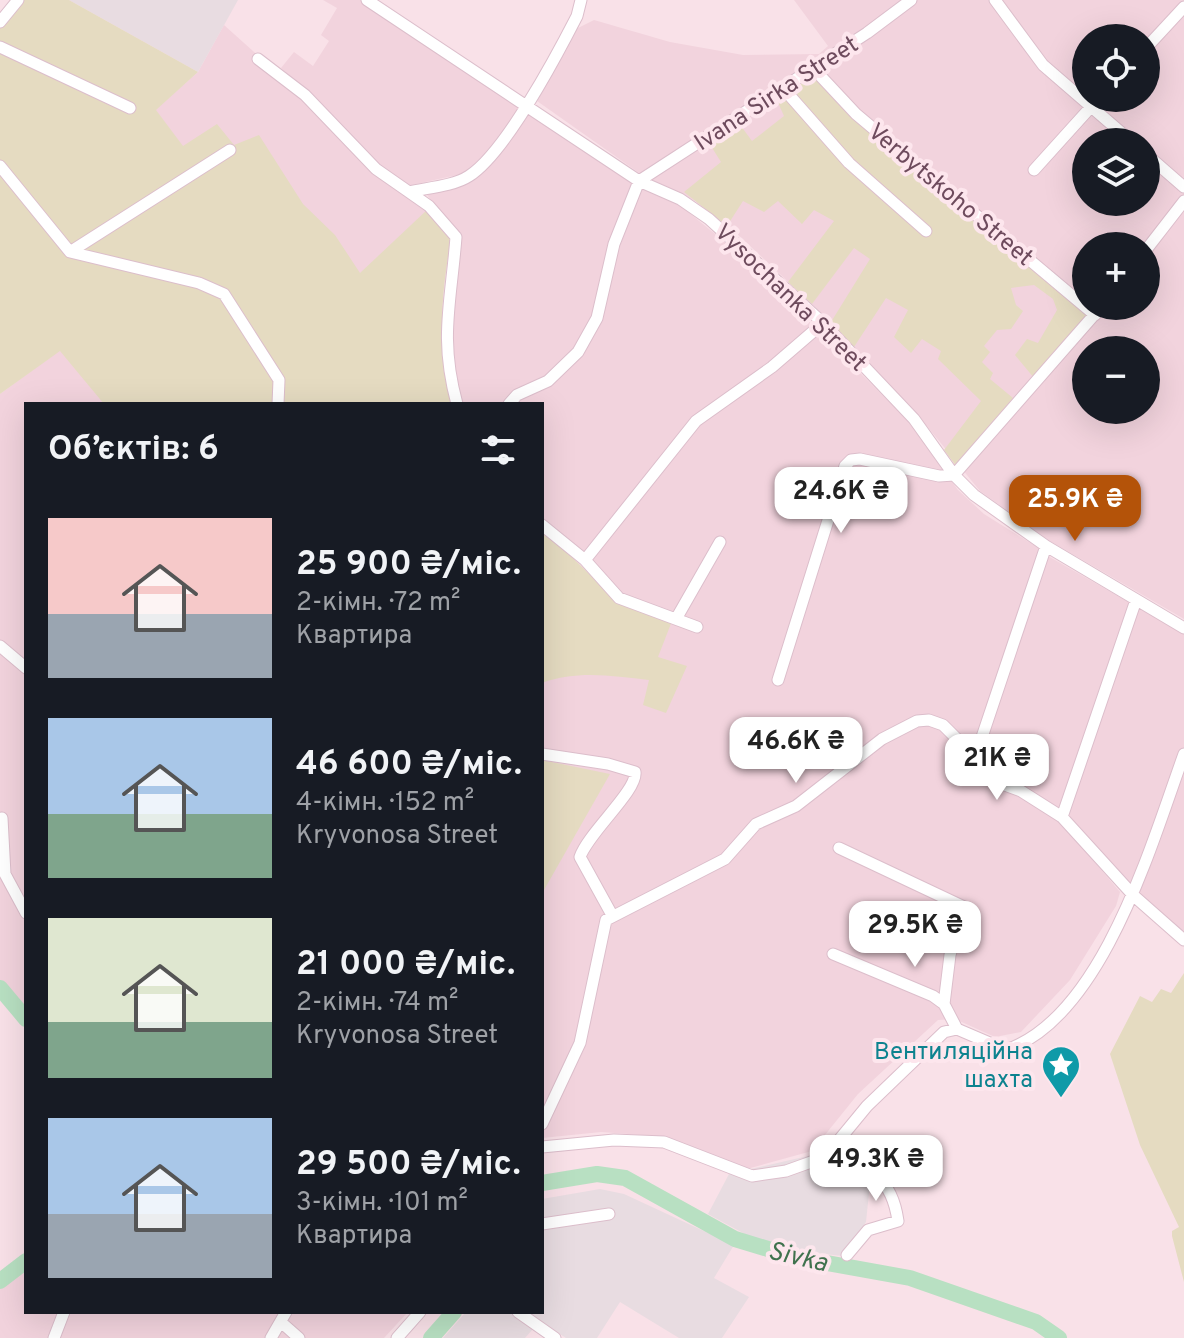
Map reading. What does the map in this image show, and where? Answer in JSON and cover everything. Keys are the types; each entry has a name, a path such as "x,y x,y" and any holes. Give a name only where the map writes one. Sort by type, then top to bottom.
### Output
{"street":[{"path":"0,22 18,0"},
{"name":"Vysochanka Street","path":"367,0 528,104 639,181 680,199 709,219 823,323 914,419 954,475 999,515 1184,628"},
{"path":"409,192 468,177 488,157 528,104 573,26 581,0"},
{"name":"Ivana Sirka Street","path":"639,181 911,0"},
{"path":"995,0 1043,65 1072,86"},
{"path":"1160,33 1184,7"},
{"path":"0,47 130,108"},
{"path":"258,59 305,95 376,169 429,206 456,237 447,307 446,364 456,402"},
{"name":"Verbytskoho Street","path":"813,68 856,114 1072,290"},
{"path":"783,88 849,163 926,231"},
{"path":"1034,170 1086,112"},
{"path":"1104,112 1119,128"},
{"path":"70,252 230,150"},
{"path":"0,166 70,252 199,283 224,294 279,380 278,402"},
{"path":"1160,166 1184,187"},
{"path":"511,402 517,395 548,381 578,352 597,318 614,244 639,181"},
{"path":"1160,232 1184,201"},
{"path":"778,680 845,466 851,460 860,459 939,476 954,475 1090,320"},
{"path":"585,560 696,421 772,367 823,323"},
{"path":"544,527 585,560 619,598 697,627"},
{"path":"676,619 720,542"},
{"path":"970,752 980,743 1046,546"},
{"path":"1062,817 1136,600"},
{"path":"0,646 24,666"},
{"path":"544,1120 580,1043 602,932 612,915 725,859 756,824 796,806 900,729 929,720 943,725 970,752 983,777 1021,791 1062,817 1134,896 1184,940"},
{"path":"544,754 608,764 635,772 633,786 592,832 580,857 612,915"},
{"path":"544,1147 614,1140 664,1142 752,1176 786,1171 825,1157 867,1106 944,1032 957,1029 1006,1050 1027,1043 1052,1024 1081,986 1134,896 1184,754"},
{"path":"2,818 5,874 24,909"},
{"path":"839,848 964,907 950,955 944,1004 957,1029"},
{"path":"833,954 944,1004"},
{"path":"825,1157 874,1170 895,1199 898,1221 868,1230 847,1255"},
{"path":"544,1224 609,1214"},
{"path":"54,1338 63,1314"},
{"path":"397,1338 418,1314"},
{"path":"521,1314 555,1338"},
{"path":"271,1338 284,1317 299,1338"}],"shaded area":[{"path":"23,0 69,0 198,72 156,110 183,146 217,124 234,145 259,135 303,204 335,235 360,273 428,209 451,237 442,321 445,361 455,402 102,402 60,351 0,394 0,23"},
{"path":"69,0 238,0 198,72"},
{"path":"323,0 362,0 522,105 486,155 466,173 407,186 380,166 281,68 294,52 313,66 329,41 321,35 337,8"},
{"path":"794,0 1184,0 1184,619 1050,541 980,491 917,414 831,322 733,230 695,201 642,175 537,101 574,30 594,20 670,42 743,55 819,54 828,46"},
{"path":"224,25 428,209 451,237 441,301 443,364 455,402 24,402 24,1012 0,983 0,394 60,350 155,110 198,72"},
{"path":"813,73 1072,290 1072,320 1085,320 1034,378 1015,355 1027,339 1038,343 1057,310 1053,299 1034,285 1011,288 1016,305 1023,311 1011,329 997,330 984,346 990,352 982,362 993,373 990,379 1013,398 956,466 944,450 981,401 938,359 941,351 922,339 911,353 894,337 908,310 886,298 854,347 831,322 870,259 854,248 812,304 788,282 834,221 814,210 802,224 778,201 764,212 743,201 727,226 684,192 721,162 709,143 738,122 752,141 784,116 776,98"},
{"path":"529,112 635,182 595,318 576,350 547,379 507,402 462,402 450,364 450,307 460,237 424,191 487,165"},
{"path":"641,188 677,203 752,264 907,420 958,490 984,514 1040,549 978,740 970,746 945,728 979,778 1020,794 1058,819 1120,892 1116,906 1070,980 1021,1032 995,1037 955,1019 938,1020 858,1094 812,1151 747,1169 656,1136 601,1132 544,1138 544,530 618,602 623,596 544,521 544,402 518,402 581,355"},
{"path":"544,530 618,602 672,621 658,657 687,666 666,713 643,705 649,680 582,675 544,682"},
{"path":"1048,556 1184,634 1184,938 1134,896 1067,818 985,775 978,759"},
{"path":"544,760 610,774 544,890"},
{"path":"1184,973 1184,1282 1172,1236 1172,1231 1179,1227 1140,1145 1110,1054 1140,996 1152,1002 1161,989 1171,993"},
{"path":"821,1153 871,1174 866,1222 843,1256 796,1251 754,1239 708,1214 729,1174"},
{"path":"600,1189 624,1194 734,1245 714,1278 749,1297 722,1338 679,1338 620,1302 597,1338 566,1338 540,1321 525,1338 443,1338 464,1314 544,1314 544,1199"},
{"path":"24,1266 24,1314 406,1314 384,1338 0,1338 0,1285"}],"waterway":[{"name":"Sivka","path":"0,988 24,1017"},
{"name":"Sivka","path":"544,1183 597,1174 625,1178 735,1239 794,1257 910,1278 1036,1322 1059,1338"},
{"name":"Sivka","path":"0,1281 24,1263"},
{"name":"Sivka","path":"431,1338 452,1314"}],"place":[{"name":"Вентиляційна шахта","path":"1061,1099"}]}
